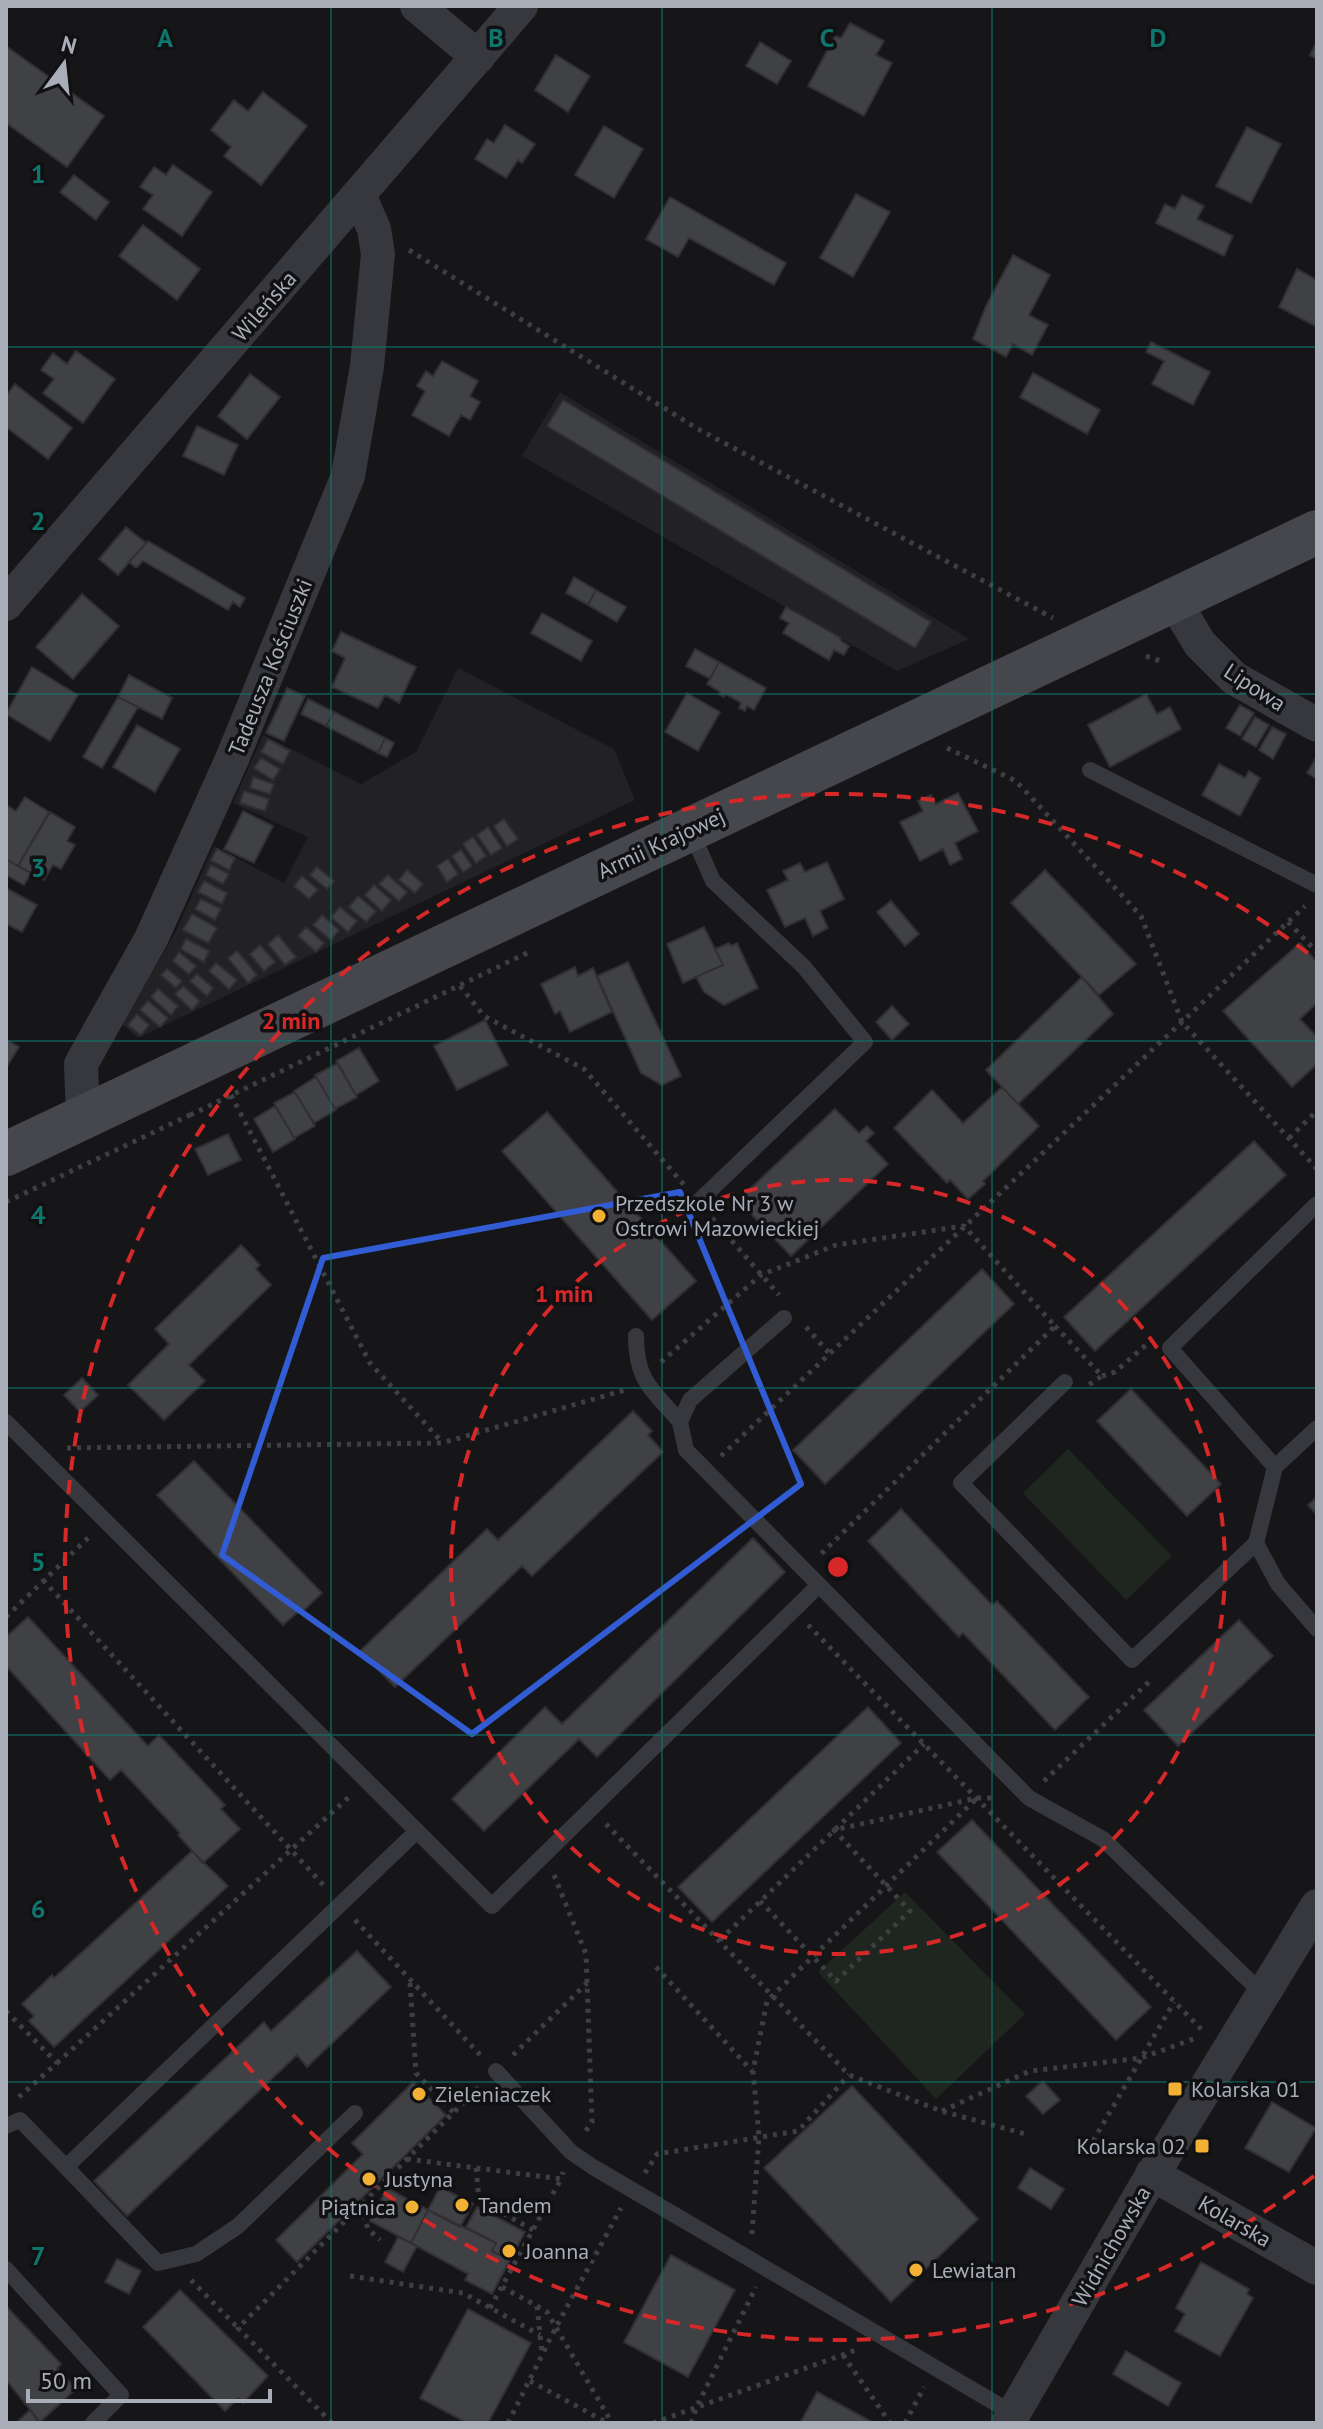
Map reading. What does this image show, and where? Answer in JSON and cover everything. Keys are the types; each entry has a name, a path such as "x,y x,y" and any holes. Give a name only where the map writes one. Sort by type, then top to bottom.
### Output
{"main road":[{"name":"Armii Krajowej","path":"6,1154 1317,532"}],"street":[{"path":"417,6 478,57"},
{"name":"Wileńska","path":"6,604 521,6"},
{"name":"Tadeusza Kościuszki","path":"83,1117 81,1064 151,939 232,759 348,476 367,366 378,254 374,229 359,195"},
{"name":"Lipowa","path":"1174,601 1200,644 1234,678 1317,725"},
{"name":"Widnichowska","path":"1011,2418 1152,2174 1317,1906"},
{"name":"Kolarska","path":"1152,2174 1317,2268"}],"lane":[{"path":"1090,770 1317,885"},
{"path":"690,829 713,881 804,967 865,1042 698,1202"},
{"path":"1275,1467 1170,1348 1317,1204"},
{"path":"680,1422 690,1400 792,1319"},
{"path":"636,1336 636,1358 642,1379 680,1422 686,1450 1029,1798 1103,1839 1264,1995"},
{"path":"1065,1382 961,1483 1132,1660 1256,1543 1275,1467 1317,1428"},
{"path":"6,1422 492,1906 818,1586"},
{"path":"1256,1543 1278,1584 1317,1629"},
{"path":"66,2167 417,1831"},
{"path":"496,2071 571,2152 887,2339 1011,2418"},
{"path":"6,2126 20,2120 158,2263 196,2254 238,2226 355,2113"},
{"path":"6,2269 121,2395 93,2423"}],"path":[{"path":"374,229 698,429 1090,639"},
{"path":"946,747 1016,781 1141,916 1182,1022 1317,1169"},
{"path":"706,1470 1307,905"},
{"path":"1288,922 1317,952"},
{"path":"6,1202 459,986 484,1016 584,1069 781,1297"},
{"path":"231,1095 370,1363 442,1443"},
{"path":"185,1105 190,1115"},
{"path":"1289,1138 1317,1111"},
{"path":"792,1319 829,1353"},
{"path":"1102,1376 1115,1372 1159,1333 1170,1348"},
{"path":"6,1617 105,1520"},
{"path":"43,1580 410,1982 496,2071"},
{"path":"794,1610 1206,2035 1141,2058 1030,2071 941,2111"},
{"path":"1005,1828 1038,1786 1164,1667"},
{"path":"720,1940 924,1744"},
{"path":"16,2099 367,1781"},
{"path":"834,1830 977,1798 1029,1798"},
{"path":"691,2423 758,2263 759,2136 753,2071 767,2001 977,1798"},
{"path":"590,1807 849,2075 941,2111 1029,2135"},
{"path":"760,1901 836,1981 910,1911 834,1830"},
{"path":"490,2308 561,2179 571,2152 592,2122 586,1954 545,1853"},
{"path":"656,1967 753,2071"},
{"path":"410,1982 416,2073 453,2112"},
{"path":"238,2328 453,2112 587,1983"},
{"path":"1093,2141 1174,2002"},
{"path":"6,2011 57,2063"},
{"path":"406,2159 561,2179"},
{"path":"476,2168 479,2200 533,2230"},
{"path":"360,2205 368,2229 380,2240"},
{"path":"170,2259 332,2423"},
{"path":"350,2276 463,2293 540,2335"},
{"path":"502,2287 547,2312 610,2423"},
{"path":"537,2306 543,2355"},
{"path":"653,2423 887,2339"},
{"path":"843,2355 890,2423"},
{"path":"530,2381 610,2423"},
{"path":"905,2423 926,2383"}],"highlighted area":[{"path":"680,1192 801,1484 472,1734 222,1555 323,1258"}],"shaded area":[{"path":"560,392 969,639 897,671 522,456"},
{"path":"458,668 614,749 635,800 138,1038 122,1024 175,933 214,846 284,883 308,837 233,803 263,735 361,784 416,752"},
{"path":"1068,1449 1172,1556 1126,1600 1023,1493"},
{"path":"905,1892 1025,2014 936,2099 818,1972"}],"building":[{"path":"850,23 884,41 876,55 892,63 864,116 808,86 835,36 841,38"},
{"path":"1317,41 1317,59 1310,55"},
{"path":"760,42 791,61 777,84 746,66"},
{"path":"6,46 104,116 67,167 6,123"},
{"path":"556,55 590,76 568,112 535,90"},
{"path":"263,92 307,126 261,185 224,156 231,147 211,130 234,100 248,111"},
{"path":"505,125 535,144 522,163 518,160 506,178 475,159 487,139 494,143"},
{"path":"604,126 643,149 614,198 575,175"},
{"path":"1247,127 1281,144 1251,203 1216,186"},
{"path":"173,165 212,192 182,236 143,209 153,195 140,187 154,167 166,175"},
{"path":"74,175 109,202 96,220 60,192"},
{"path":"856,194 890,212 853,277 820,258"},
{"path":"1182,195 1204,206 1197,219 1233,236 1224,256 1156,223 1165,204 1175,209"},
{"path":"670,197 786,263 774,285 689,238 678,257 646,239"},
{"path":"143,225 200,269 177,300 119,256"},
{"path":"1013,255 1050,275 1029,315 1048,325 1032,355 1013,344 1006,357 973,339 986,306"},
{"path":"1297,269 1317,280 1317,327 1279,307"},
{"path":"1151,342 1210,372 1193,405 1152,384 1164,361 1146,352"},
{"path":"76,351 115,379 83,423 43,393 54,379 41,370 53,353 67,364"},
{"path":"442,361 478,381 470,396 480,402 470,420 461,415 449,436 412,415 425,391 417,386 426,371 433,376"},
{"path":"1033,373 1100,410 1087,434 1020,397"},
{"path":"250,374 280,397 247,439 218,416"},
{"path":"15,384 72,428 48,459 6,427 6,396"},
{"path":"563,400 931,622 915,648 547,426"},
{"path":"197,426 238,445 224,475 183,456"},
{"path":"126,527 146,543 118,575 99,559"},
{"path":"148,541 245,598 240,607 233,602 228,610 143,561 136,568 129,562"},
{"path":"574,577 596,590 588,605 566,593"},
{"path":"596,590 626,607 617,622 588,605"},
{"path":"82,594 119,626 73,679 36,647"},
{"path":"786,607 841,638 849,646 844,655 834,650 829,660 783,633 789,623 780,618"},
{"path":"542,613 592,641 581,661 531,633"},
{"path":"341,632 416,667 399,703 385,695 378,708 332,687 345,658 332,651"},
{"path":"695,649 719,662 710,679 686,666"},
{"path":"719,662 766,688 754,710 747,706 745,711 739,708 741,703 725,694 724,697 707,684"},
{"path":"32,667 78,695 50,741 6,714"},
{"path":"129,675 172,698 162,719 118,697"},
{"path":"287,688 305,696 284,741 266,733"},
{"path":"687,693 720,712 698,751 665,732"},
{"path":"1146,694 1157,714 1170,707 1181,729 1110,767 1088,725"},
{"path":"118,697 138,707 102,768 83,757"},
{"path":"308,699 334,712 326,726 301,714"},
{"path":"1240,705 1254,713 1240,736 1226,728"},
{"path":"334,712 385,738 378,753 326,726"},
{"path":"1255,717 1269,725 1256,747 1242,739"},
{"path":"137,725 180,749 155,792 113,767"},
{"path":"1272,727 1286,734 1273,759 1259,750"},
{"path":"385,738 394,743 387,757 378,753"},
{"path":"268,739 290,751 283,764 261,752"},
{"path":"1317,756 1317,779 1307,773"},
{"path":"261,758 280,769 273,780 254,768"},
{"path":"1219,764 1245,778 1249,771 1260,778 1240,816 1202,795"},
{"path":"253,777 274,784 270,794 250,788"},
{"path":"244,791 269,799 265,811 240,803"},
{"path":"958,793 978,831 955,843 962,859 950,865 943,849 920,861 900,822 923,811 918,801 931,795 936,804"},
{"path":"25,797 49,812 18,866 6,859 6,810 8,806 16,811"},
{"path":"243,811 273,826 254,863 224,849"},
{"path":"50,812 75,827 67,841 75,845 61,869 53,865 44,880 18,866"},
{"path":"504,819 518,839 507,846 494,826"},
{"path":"488,827 502,848 491,855 477,835"},
{"path":"473,837 486,856 476,863 463,844"},
{"path":"217,849 235,858 229,870 211,860"},
{"path":"461,850 472,866 463,872 452,856"},
{"path":"6,859 31,873 24,885 6,875"},
{"path":"448,859 458,874 447,882 437,866"},
{"path":"827,862 844,899 820,911 828,928 813,936 805,918 785,927 767,890 788,880 783,871 800,863 805,872"},
{"path":"211,865 229,874 223,884 206,875"},
{"path":"317,867 334,881 327,889 310,875"},
{"path":"407,870 423,884 415,893 399,880"},
{"path":"1045,870 1136,964 1099,995 1011,903"},
{"path":"388,875 407,892 399,901 379,884"},
{"path":"302,876 318,890 309,899 294,886"},
{"path":"204,881 227,893 222,904 198,892"},
{"path":"374,885 391,900 382,911 365,895"},
{"path":"6,888 37,905 22,932 6,924"},
{"path":"358,896 376,911 366,922 349,907"},
{"path":"201,899 221,909 215,920 195,909"},
{"path":"891,901 919,934 905,946 877,912"},
{"path":"340,907 357,921 348,932 331,917"},
{"path":"192,914 217,928 208,943 183,930"},
{"path":"322,915 339,930 331,940 313,925"},
{"path":"306,927 324,943 316,952 298,936"},
{"path":"704,927 723,965 683,983 667,944"},
{"path":"278,935 296,957 285,965 268,944"},
{"path":"186,939 209,951 204,962 181,949"},
{"path":"729,943 731,946 737,943 758,988 724,1005 704,992 696,977 723,965 715,949"},
{"path":"1300,943 1317,962 1317,1003 1300,1019 1317,1037 1317,1064 1292,1087 1223,1011"},
{"path":"260,945 275,962 264,971 250,954"},
{"path":"237,951 257,975 248,983 228,958"},
{"path":"179,952 196,966 189,974 173,961"},
{"path":"628,962 681,1076 662,1085 641,1073 597,976"},
{"path":"216,963 237,980 229,989 209,971"},
{"path":"575,967 578,976 593,968 612,1012 570,1032 560,1011 555,1014 541,984"},
{"path":"167,969 182,981 176,988 161,975"},
{"path":"197,974 213,988 207,996 190,981"},
{"path":"1082,977 1113,1014 1018,1104 986,1070"},
{"path":"183,986 200,1001 192,1010 175,994"},
{"path":"158,989 178,1006 171,1015 151,997"},
{"path":"148,1001 168,1018 160,1027 140,1010"},
{"path":"892,1006 909,1024 892,1040 876,1022"},
{"path":"137,1014 149,1025 141,1035 128,1025"},
{"path":"485,1020 508,1065 457,1090 434,1046"},
{"path":"6,1039 19,1047 6,1068"},
{"path":"359,1048 379,1081 356,1095 336,1061"},
{"path":"338,1063 357,1097 335,1109 315,1075"},
{"path":"316,1077 336,1110 314,1123 294,1091"},
{"path":"1002,1087 1039,1126 968,1199 950,1180 947,1183 894,1128 932,1090 963,1123"},
{"path":"295,1092 315,1126 294,1138 274,1103"},
{"path":"275,1106 295,1139 273,1152 254,1119"},
{"path":"835,1109 859,1133 867,1126 874,1133 866,1141 888,1164 791,1256 738,1200"},
{"name":"Przedszkole Nr 3 w Ostrowi Mazowieckiej","path":"547,1112 696,1281 652,1320 502,1151"},
{"path":"228,1134 241,1160 208,1175 195,1149"},
{"path":"1254,1141 1286,1175 1095,1351 1064,1317"},
{"path":"241,1245 260,1265 256,1269 271,1285 189,1365 205,1381 164,1420 128,1385 169,1344 155,1329"},
{"path":"982,1269 1014,1304 825,1484 793,1450"},
{"path":"82,1378 98,1395 80,1412 64,1395"},
{"path":"1131,1389 1221,1484 1187,1516 1097,1421"},
{"path":"633,1411 652,1431 648,1435 663,1452 532,1576 522,1566 395,1687 360,1651 487,1529 498,1540"},
{"path":"194,1461 322,1593 283,1625 157,1495"},
{"path":"1317,1497 1317,1515 1308,1505"},
{"path":"901,1509 992,1605 997,1601 1089,1697 1055,1730 963,1633 959,1637 868,1541"},
{"path":"753,1538 785,1572 597,1757 579,1739 484,1831 452,1799 545,1707 562,1724"},
{"path":"28,1617 148,1746 159,1735 225,1805 221,1809 240,1829 203,1863 178,1835 180,1833 121,1770 110,1780 6,1666 6,1637"},
{"path":"1239,1620 1273,1656 1178,1746 1144,1710"},
{"path":"868,1707 901,1743 712,1922 678,1887"},
{"path":"972,1820 1151,2007 1116,2040 937,1852"},
{"path":"192,1851 228,1886 54,2047 29,2021 34,2016 22,2004"},
{"path":"357,1951 391,1987 307,2067 297,2055 127,2216 94,2181 264,2022 271,2031"},
{"path":"1043,2081 1060,2100 1043,2114 1026,2096"},
{"path":"413,2082 446,2115 297,2262 276,2240 363,2154 352,2143"},
{"path":"852,2086 978,2219 891,2302 764,2168"},
{"path":"1272,2102 1316,2128 1289,2172 1245,2148"},
{"path":"1030,2168 1064,2189 1051,2209 1018,2188"},
{"path":"440,2187 473,2204 460,2227 428,2210"},
{"path":"387,2188 428,2210 411,2243 370,2221"},
{"path":"477,2207 525,2232 510,2260 492,2251 496,2243 466,2227"},
{"path":"428,2210 496,2243 492,2251 510,2260 492,2294 465,2280 468,2274 411,2243"},
{"path":"398,2237 417,2246 403,2272 385,2262"},
{"path":"671,2255 735,2290 688,2377 624,2342"},
{"path":"117,2259 141,2271 129,2294 105,2282"},
{"path":"1201,2262 1249,2289 1247,2294 1253,2298 1220,2356 1175,2331 1185,2314 1176,2308"},
{"path":"180,2290 268,2376 243,2403 238,2398 225,2411 143,2327"},
{"path":"6,2306 61,2364 57,2368 76,2389 40,2422 6,2380"},
{"path":"468,2309 531,2343 488,2423 467,2423 420,2398"},
{"path":"1126,2351 1181,2383 1168,2406 1113,2374"},
{"path":"817,2392 874,2423 800,2423"},
{"path":"30,2410 39,2423 16,2423"}],"place":[{"name":"Przedszkole Nr 3 w Ostrowi Mazowieckiej","path":"599,1216"},
{"name":"Kolarska 01","path":"1175,2089"},
{"name":"Zieleniaczek","path":"419,2094"},
{"name":"Kolarska 02","path":"1202,2146"},
{"name":"Justyna","path":"369,2179"},
{"name":"Tandem","path":"462,2205"},
{"name":"Piątnica","path":"412,2207"},
{"name":"Joanna","path":"509,2251"},
{"name":"Lewiatan","path":"916,2270"}]}
